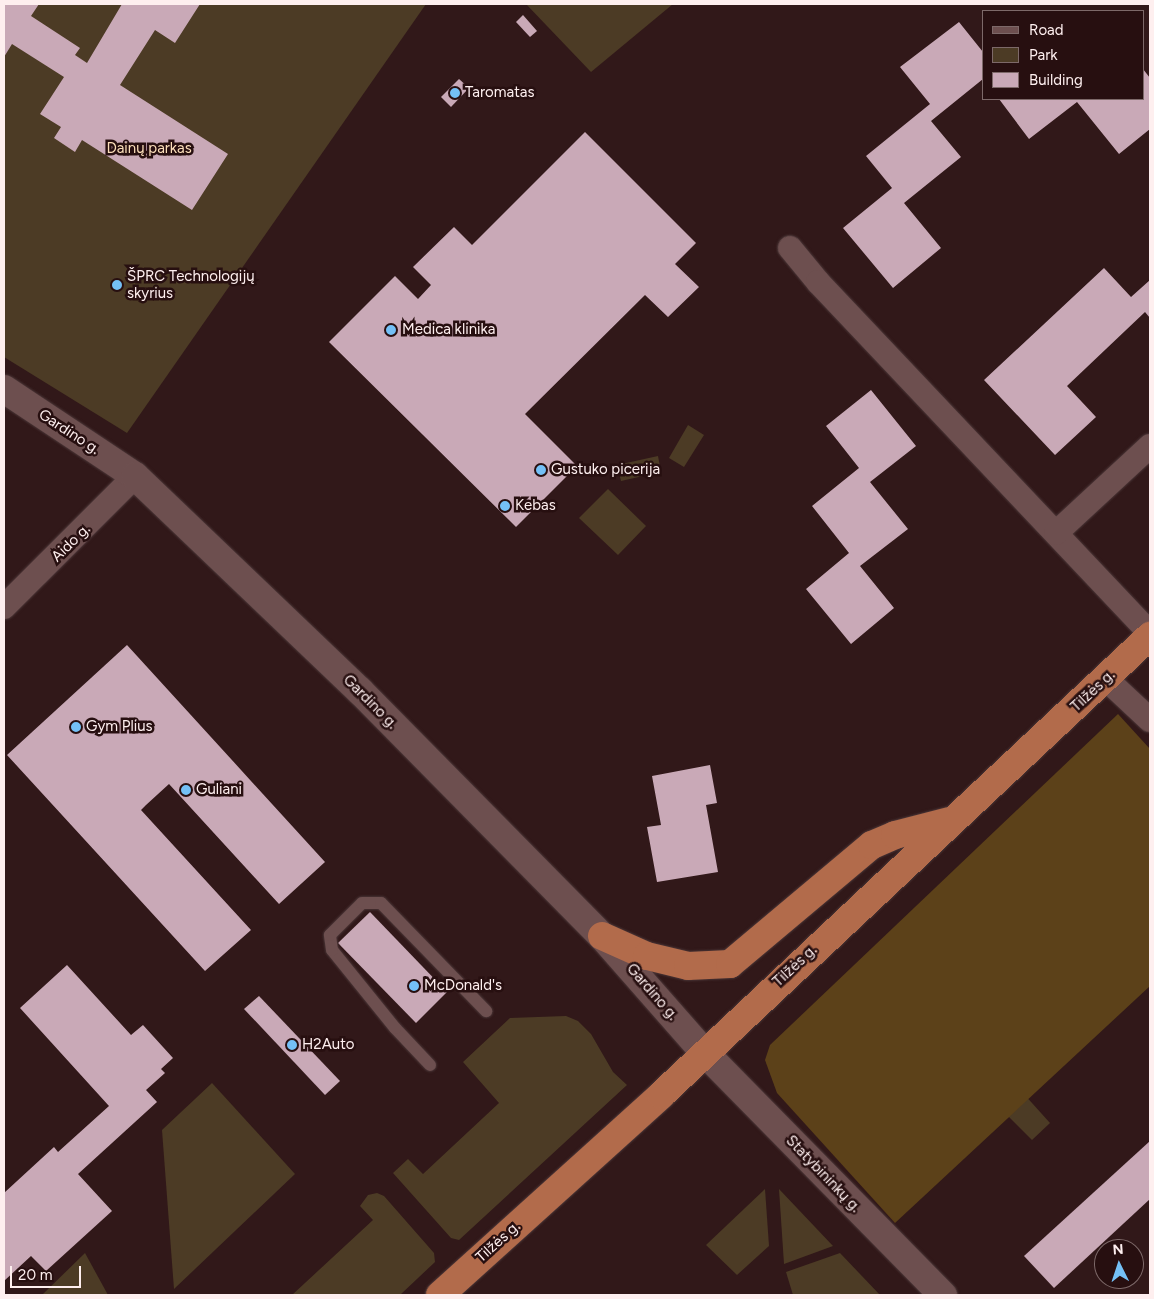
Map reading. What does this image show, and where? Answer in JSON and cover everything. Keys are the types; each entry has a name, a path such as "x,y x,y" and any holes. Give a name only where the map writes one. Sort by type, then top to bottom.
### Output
{"highway":[{"name":"Tilžės g.","path":"440,1295 952,820 1106,680 1150,635"},
{"path":"602,936 647,956 688,966 730,964 872,845 895,834 952,820"}],"main road":[{"name":"Gardino g.","path":"4,389 135,476 360,691 602,936 704,1052"},
{"name":"Statybininkų g.","path":"704,1052 943,1295"}],"street":[{"path":"790,248 1150,635"},
{"path":"1056,534 1150,446"},
{"name":"Aido g.","path":"4,607 135,476"},
{"path":"1106,680 1150,720"}],"lane":[{"path":"430,1066 395,1028 332,950 330,935 362,904 381,903 486,1011"}],"green space":[{"name":"Dainų parkas","path":"4,4 426,4 127,433 4,357"},
{"path":"526,4 673,4 591,72"},
{"path":"688,425 704,435 684,467 669,458"},
{"path":"658,456 661,472 621,481 617,465"},
{"path":"608,489 646,526 618,555 579,518"},
{"path":"566,1016 578,1021 591,1034 613,1072 627,1085 459,1240 451,1238 393,1173 408,1159 423,1174 499,1103 463,1062 510,1018"},
{"path":"212,1083 295,1174 174,1289 162,1130"},
{"path":"1023,1093 1050,1123 1032,1140 1003,1111"},
{"path":"765,1189 769,1246 737,1275 706,1245"},
{"path":"779,1189 833,1246 784,1264"},
{"path":"377,1193 384,1196 434,1253 435,1262 400,1295 292,1295 373,1220 360,1206 368,1195"},
{"path":"85,1253 108,1295 42,1295"},
{"path":"840,1253 880,1295 793,1295 786,1272"}],"shaded area":[{"path":"1118,714 1150,749 1150,986 895,1223 777,1093 765,1060 770,1045"}],"building":[{"path":"4,4 39,4 31,16 80,48 75,55 87,63 122,4 200,4 175,43 155,30 120,85 228,154 192,210 82,140 75,152 54,138 61,127 40,114 64,77 12,44 4,57"},
{"path":"523,15 537,31 530,37 516,22"},
{"path":"959,22 982,51 982,80 931,121 961,157 904,203 941,248 893,288 843,228 892,188 866,156 930,104 900,67"},
{"path":"1144,70 1150,78 1150,129 1119,154 1077,102 1029,139 1000,100 1144,100"},
{"name":"Taromatas","path":"459,79 469,88 451,107 441,97"},
{"path":"585,132 696,243 675,264 699,287 668,317 645,295 525,414 577,466 516,527 329,342 395,276 418,299 431,285 413,267 454,227 472,245"},
{"path":"1104,268 1131,297 1150,280 1150,318 1145,312 1067,386 1096,417 1055,455 984,380"},
{"path":"871,390 916,446 870,482 908,529 860,566 894,608 851,644 806,589 849,553 812,506 859,468 826,426"},
{"path":"127,645 325,862 279,904 169,784 141,810 251,930 205,971 7,755"},
{"path":"710,765 717,803 706,805 718,872 657,882 647,827 661,825 652,776"},
{"path":"370,912 447,992 416,1023 338,943"},
{"path":"67,965 131,1035 143,1025 173,1058 161,1069 165,1073 146,1090 157,1102 78,1174 112,1211 46,1271 31,1256 4,1281 4,1193 54,1147 58,1152 109,1106 20,1008"},
{"name":"H2Auto","path":"259,996 340,1081 325,1095 244,1009"},
{"path":"1150,1141 1150,1199 1107,1239 1094,1239 1094,1251 1054,1288 1024,1256"}],"place":[{"name":"Taromatas","path":"455,93"},
{"name":"ŠPRC Technologijų skyrius","path":"117,285"},
{"name":"Medica klinika","path":"391,330"},
{"name":"Gustuko picerija","path":"541,470"},
{"name":"Kebas","path":"505,506"},
{"name":"Gym Plius","path":"76,727"},
{"name":"Guliani","path":"186,790"},
{"name":"McDonald's","path":"414,986"},
{"name":"H2Auto","path":"292,1045"}]}
